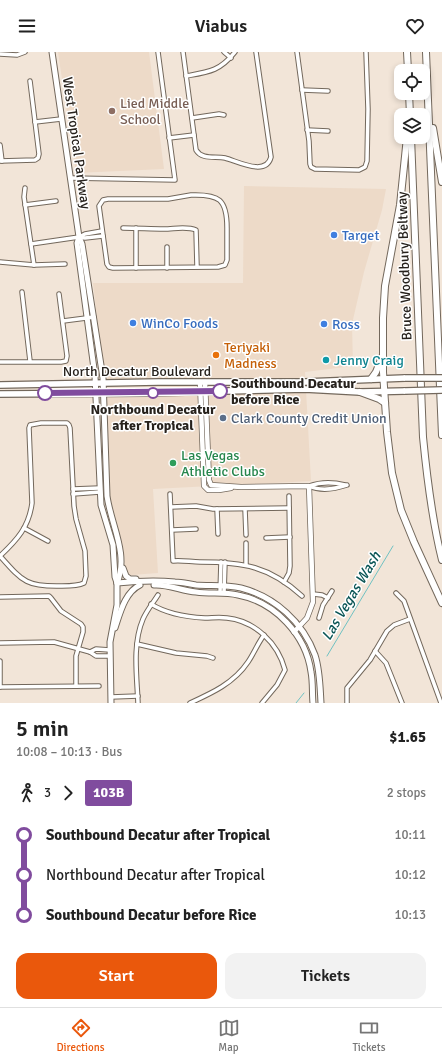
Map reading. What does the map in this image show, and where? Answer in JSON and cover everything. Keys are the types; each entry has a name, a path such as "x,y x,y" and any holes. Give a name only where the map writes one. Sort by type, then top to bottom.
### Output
{"highway":[{"path":"407,52 408,64"},
{"path":"426,52 427,64"},
{"path":"428,100 442,435"},
{"path":"429,100 442,182"},
{"path":"406,144 402,191 385,286 383,318 384,391 389,453 397,496 410,534 442,603"},
{"name":"Bruce Woodbury Beltway","path":"411,144 423,437 428,485 437,542 442,560"},
{"path":"372,379 383,354"},
{"path":"360,392 379,399 385,403"}],"main road":[{"name":"West Tropical Parkway","path":"52,52 79,237 82,244 103,383 107,490 110,515 121,552 121,575 117,583"},
{"name":"West Tropical Parkway","path":"79,237 77,242 96,383 100,490 103,516 113,545 115,577 117,583 117,604 110,642 112,703"},
{"path":"81,274 89,290"},
{"name":"North Decatur Boulevard","path":"0,385 311,382 384,378 442,378"},
{"name":"North Decatur Boulevard","path":"0,394 202,392 305,389 360,392 442,390"},
{"path":"121,552 123,572 127,577 134,579 167,579 177,582"},
{"path":"117,583 158,581 199,585 222,585 241,588 263,596 280,606 300,626 310,644 315,656 321,703"},
{"path":"117,583 122,585 159,584 196,592 240,595 261,602 282,618 294,632 304,648 310,665 312,703"},
{"path":"110,642 120,612 127,598 132,589 140,585"}],"street":[{"path":"0,54 17,55 25,52"},
{"path":"70,178 175,180 158,52"},
{"path":"183,52 196,150 203,156 225,158 244,165 255,166 266,165 270,162 271,157 256,52"},
{"path":"224,52 231,58"},
{"path":"186,76 210,72 221,67 236,52"},
{"path":"297,52 311,167 315,169 359,170 365,167 367,161 368,116 366,52"},
{"path":"0,145 1,161 35,160 38,158 39,150 30,81"},
{"path":"302,90 328,91"},
{"path":"192,118 219,114 224,115"},
{"path":"35,122 61,119"},
{"path":"307,130 328,131"},
{"path":"169,138 194,135"},
{"path":"25,188 25,204 34,265"},
{"path":"198,195 212,196 222,202 227,210 228,260 225,265 218,266 167,268 109,267 107,264 102,234 98,206 100,202 108,199 168,199 198,195"},
{"path":"25,204 56,201"},
{"path":"123,228 190,228 196,230 197,266"},
{"path":"136,228 136,268"},
{"path":"31,244 79,237 85,234 102,234"},
{"path":"167,247 167,268"},
{"path":"0,262 34,265 65,264"},
{"path":"22,292 30,362"},
{"path":"0,362 66,361 67,356 60,294"},
{"path":"63,321 94,317"},
{"path":"202,382 204,488 208,490 219,490 241,487"},
{"path":"41,423 64,423 69,425 76,519 85,552 86,576 84,583 72,586 35,585 20,578 0,556 15,541 24,528 30,514 32,503 30,425 41,423"},
{"path":"204,432 210,483 212,486 309,486 315,484 337,483 347,485 338,488 315,488 309,486"},
{"path":"203,483 205,481 208,457"},
{"path":"294,632 310,612 314,594 309,486"},
{"path":"73,489 84,488 107,490"},
{"path":"84,488 84,493"},
{"path":"73,494 100,490"},
{"path":"170,494 173,561 223,562 246,565 268,572 302,596"},
{"path":"284,582 290,569 289,496"},
{"path":"171,507 200,506 217,509 289,508"},
{"path":"217,509 218,534"},
{"path":"245,509 246,535"},
{"path":"24,528 48,541"},
{"path":"172,530 196,529"},
{"path":"266,538 290,537"},
{"path":"246,542 246,565"},
{"path":"222,593 223,562"},
{"path":"319,618 322,609 332,591"},
{"path":"396,593 404,601 441,703"},
{"path":"314,594 322,595 328,598"},
{"path":"138,703 137,644 141,626 151,604 158,595"},
{"path":"0,597 49,596 61,611 81,624 83,630 75,659 76,686"},
{"path":"151,604 164,611 178,615 200,618 228,618 237,620 248,624 264,635 278,652 285,670 284,675 275,688 262,703"},
{"path":"347,703 347,688 370,660 387,631 394,625 410,619"},
{"path":"190,703 216,691 236,676 248,662 264,635"},
{"path":"0,643 54,642 78,648 99,656 110,653"},
{"path":"137,644 176,653 207,656 212,658"},
{"path":"90,652 99,649 110,653"},
{"path":"99,649 99,656"},
{"path":"375,651 386,663 402,703"},
{"path":"0,661 0,688 98,686"},
{"path":"111,697 138,696"}],"shaded area":[{"name":"Lied Middle School","path":"58,52 149,52 164,169 76,173"},
{"path":"244,186 386,189 382,210 364,272 352,324 353,366 305,372 311,481 153,489 158,573 131,575 126,572 123,546 109,494 106,395 93,283 243,283"}],"waterway":[{"name":"Las Vegas Wash","path":"327,656 393,546"},
{"name":"Las Vegas Wash","path":"296,703 304,693"}],"bus line":[{"name":"103B","path":"45,393 220,391"}],"place":[{"name":"Lied Middle School","path":"112,111"},
{"name":"Target","path":"334,235"},
{"name":"WinCo Foods","path":"133,323"},
{"name":"Ross","path":"324,324"},
{"name":"Teriyaki Madness","path":"216,355"},
{"name":"Jenny Craig","path":"326,360"},
{"name":"Southbound Decatur before Rice","path":"220,391"},
{"name":"Northbound Decatur after Tropical","path":"153,393"},
{"name":"Clark County Credit Union","path":"223,418"},
{"name":"Las Vegas Athletic Clubs","path":"173,463"}]}
